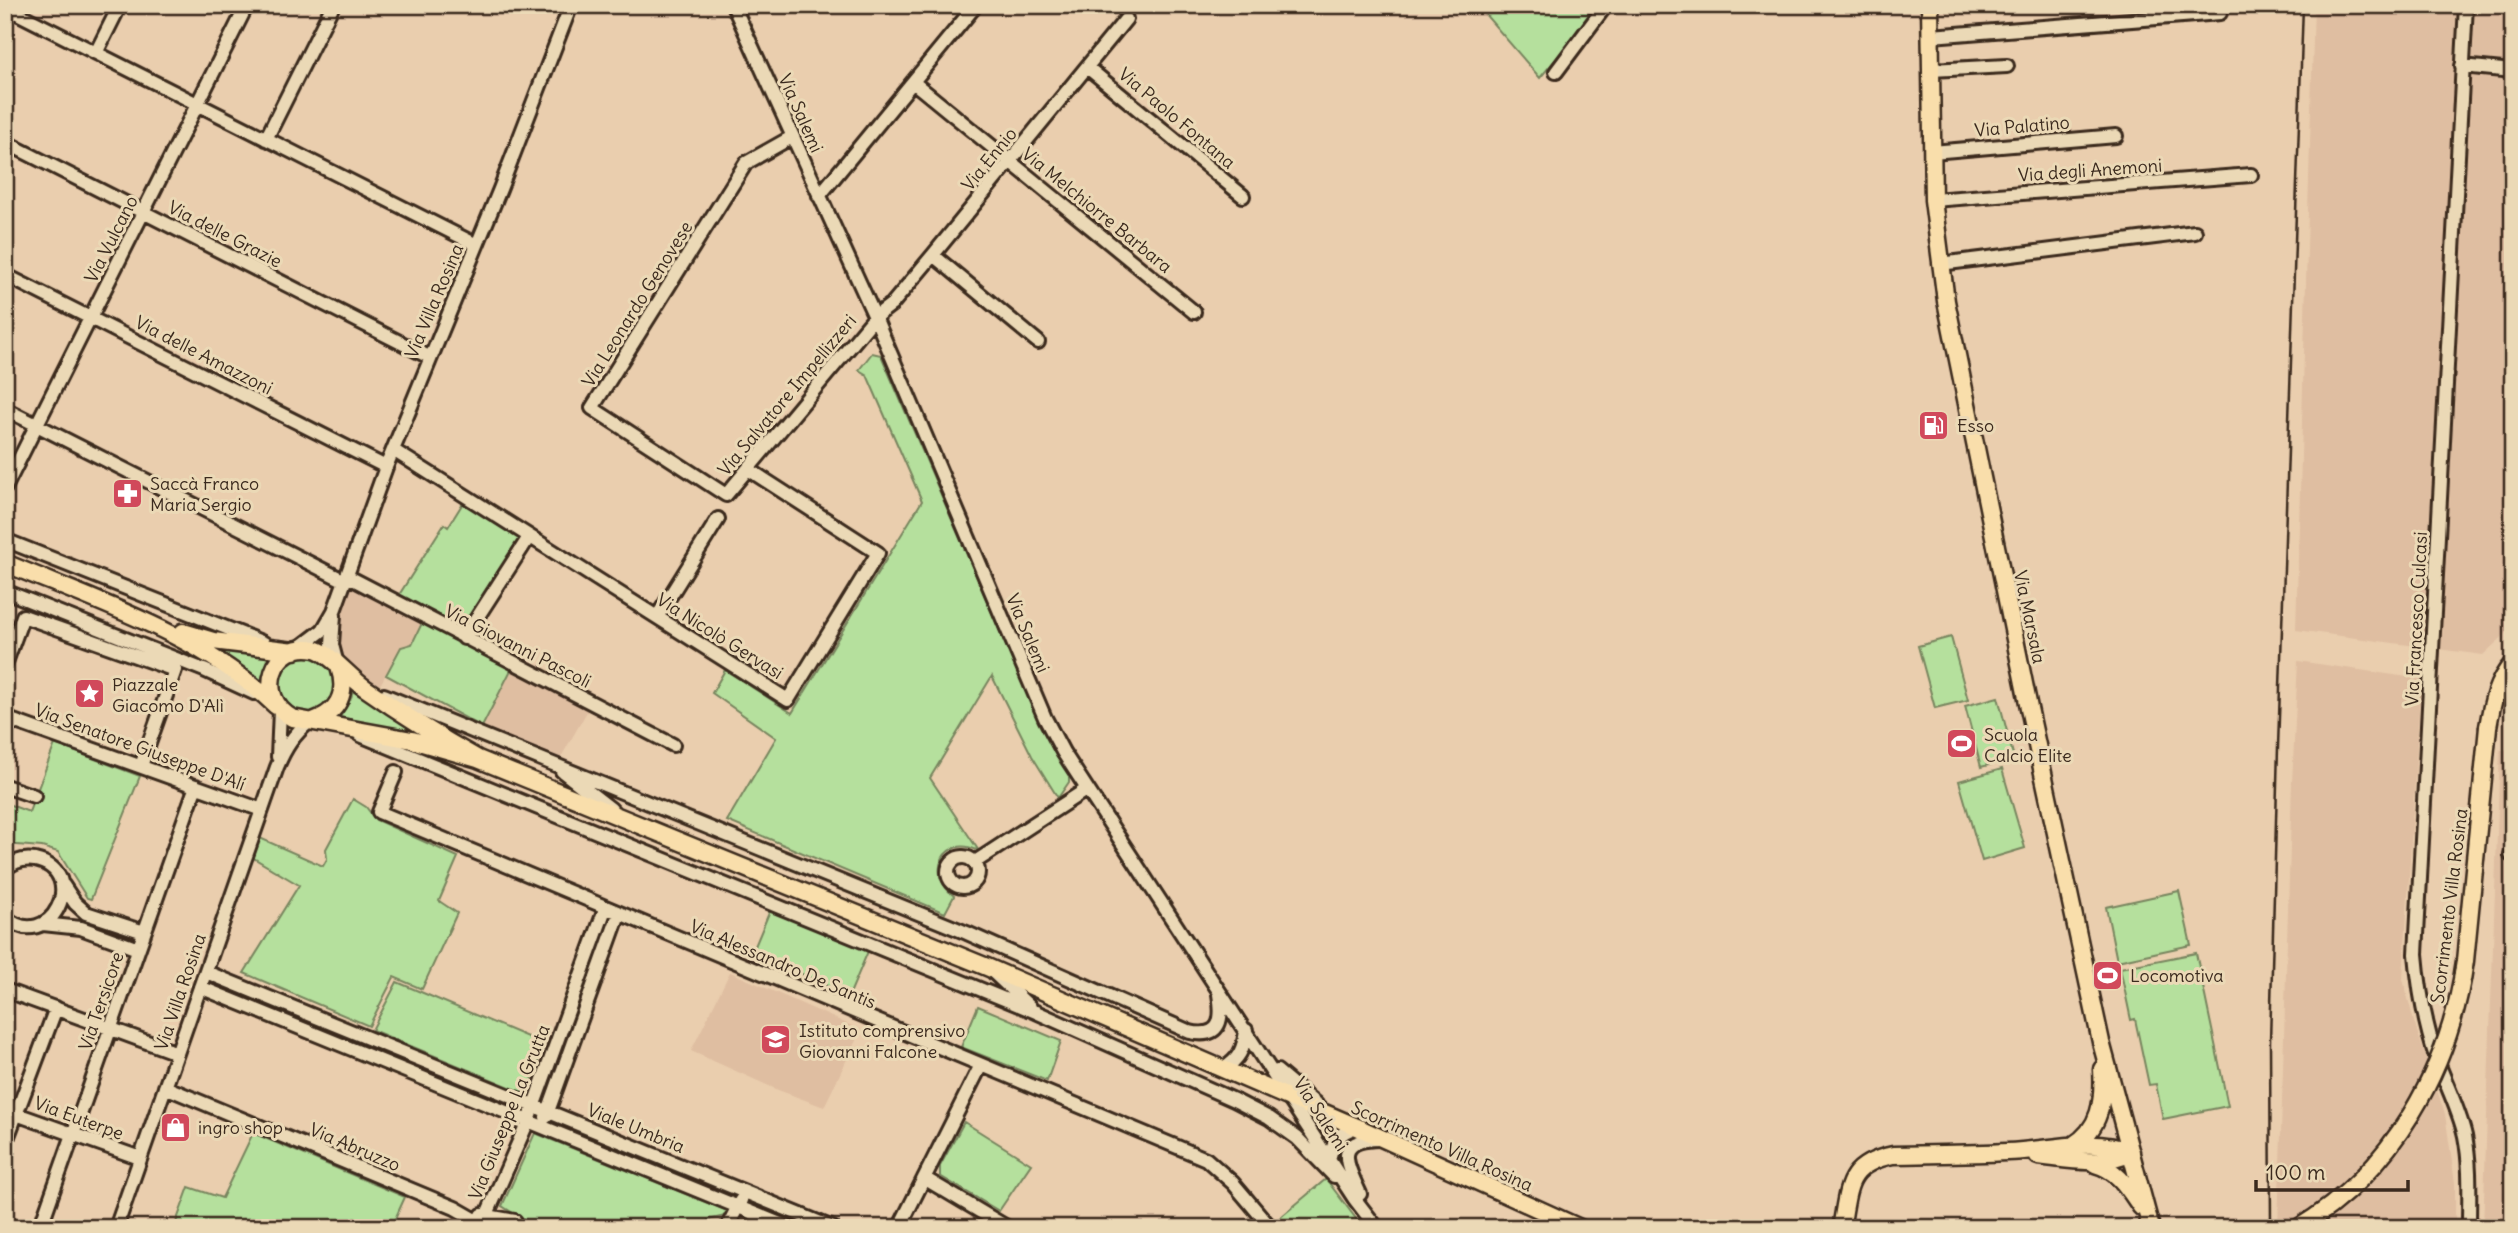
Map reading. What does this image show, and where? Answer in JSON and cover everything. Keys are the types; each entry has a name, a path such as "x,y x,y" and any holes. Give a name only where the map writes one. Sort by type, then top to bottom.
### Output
{"main road":[{"name":"Via Marsala","path":"1930,5 1933,200 1940,264 2029,708 2101,1042 2150,1223"},
{"path":"5,563 150,623 213,641 290,650 315,649 331,657 364,687 426,730 478,759"},
{"path":"150,623 221,663 292,718 412,740 478,759"},
{"path":"276,706 271,692 272,675 280,660 290,650"},
{"name":"Scorrimento Villa Rosina","path":"2298,1228 2341,1196 2398,1134 2418,1105 2451,1031 2465,961 2488,727 2495,693 2505,671 2513,663"},
{"path":"311,721 324,717 340,701 343,690 338,666"},
{"name":"Scorrimento Villa Rosina","path":"478,759 987,967 1580,1228"},
{"path":"2072,1146 2093,1129 2100,1111 2103,1086 2101,1042"},
{"path":"1842,1228 1845,1197 1855,1174 1878,1158 1893,1155 2010,1152 2100,1144 2118,1146 2131,1152"},
{"path":"2010,1152 2108,1161 2131,1152"},
{"path":"2086,1161 2104,1166 2119,1176 2150,1223"},
{"path":"1845,1211 1848,1228"}],"street":[{"path":"96,53 120,5"},
{"name":"Via Vulcano","path":"5,488 247,5"},
{"path":"266,139 333,5"},
{"name":"Via Villa Rosina","path":"290,650 323,630 334,611 429,357 477,245 571,5"},
{"name":"Via Salemi","path":"733,5 875,317 1045,718 1087,789 1247,1030 1354,1198 1374,1224"},
{"path":"819,196 976,5"},
{"path":"1556,72 1606,5"},
{"name":"Via Francesco Culcasi","path":"2466,5 2416,954 2419,994 2429,1034 2465,1137 2469,1228"},
{"path":"5,7 477,245"},
{"path":"1931,36 2220,13"},
{"name":"Via Ennio","path":"875,317 892,304 1126,19"},
{"name":"Via Paolo Fontana","path":"1087,66 1243,196"},
{"path":"1931,70 2007,66"},
{"path":"2462,66 2513,71"},
{"name":"Via Melchiorre Barbara","path":"912,82 1194,312"},
{"name":"Via Palatino","path":"1932,152 2116,136"},
{"name":"Via Leonardo Genovese","path":"726,495 592,408 746,163 792,137"},
{"name":"Via delle Grazie","path":"5,142 429,357"},
{"name":"Via degli Anemoni","path":"1933,200 2251,175"},
{"path":"1940,264 2195,232"},
{"path":"933,255 1038,342"},
{"name":"Via delle Amazzoni","path":"5,275 386,467"},
{"name":"Via Salvatore Impellizzeri","path":"726,495 875,317"},
{"name":"Via Giovanni Pascoli","path":"5,409 346,578 673,745"},
{"name":"Via Nicolò Gervasi","path":"393,450 788,700 878,553 748,469"},
{"path":"657,617 718,519"},
{"path":"464,638 529,537"},
{"path":"5,540 290,650"},
{"path":"6,591 204,670 276,706"},
{"name":"Via Villa Rosina","path":"334,611 332,645 338,666"},
{"path":"5,665 23,616 175,670 141,766"},
{"path":"364,687 967,933 1190,1031 1202,1035 1212,1031 1220,1023 1222,1013 1218,986"},
{"name":"Via Villa Rosina","path":"276,706 277,767"},
{"name":"Via Senatore Giuseppe D'Alí","path":"5,718 262,810"},
{"name":"Via Villa Rosina","path":"116,1228 277,767 295,732 311,721"},
{"path":"334,724 1035,1012 1234,1100 1269,1118 1297,1138 1354,1198"},
{"path":"549,761 620,816"},
{"name":"Via Alessandro De Santis","path":"396,772 379,812 1206,1159 1233,1183 1271,1228"},
{"path":"5,786 34,796"},
{"name":"Via Tersicore","path":"40,1228 196,786"},
{"path":"975,862 1087,789"},
{"path":"5,859 29,859 49,866 75,902 86,912 144,933"},
{"path":"5,869 18,861 29,859"},
{"path":"42,924 52,918 60,908 62,884"},
{"name":"Via Giuseppe La Grutta","path":"487,1220 534,1106 605,909"},
{"name":"Via Giuseppe La Grutta","path":"542,1127 619,914"},
{"path":"5,917 21,926 42,924 81,928 138,948"},
{"path":"987,967 1035,1012"},
{"name":"Viale Umbria","path":"206,972 833,1228"},
{"path":"234,1001 240,986"},
{"name":"Viale Umbria","path":"200,987 790,1228"},
{"path":"5,990 177,1053"},
{"path":"5,1144 11,1112 56,1008"},
{"name":"Via Giuseppe La Grutta","path":"569,1010 583,1015"},
{"path":"321,1037 327,1021"},
{"path":"1223,1069 1239,1057 1244,1048 1247,1030"},
{"path":"1261,1054 1295,1087 1350,1125 1335,1140 1329,1159"},
{"path":"419,1076 425,1061"},
{"path":"899,1228 981,1066"},
{"name":"Via Abruzzo","path":"165,1087 455,1208 487,1220 520,1224"},
{"name":"Via Euterpe","path":"11,1112 140,1158"},
{"path":"1374,1224 1349,1171 1346,1154 1350,1145 1357,1141 1382,1139"},
{"path":"924,1178 1008,1228"},
{"path":"727,1228 745,1192"},
{"path":"748,1228 762,1199"}],"shaded area":[{"path":"2314,5 2513,5 2513,627 2483,655 2296,630"},
{"path":"350,584 423,621 412,644 401,647 380,685 366,680 344,659 338,643 337,623"},
{"path":"2298,661 2421,679 2403,979 2414,1022 2445,1114 2455,1183 2455,1228 2278,1228"},
{"path":"512,668 589,708 560,759 482,727"},
{"path":"2513,749 2513,1228 2483,1228 2500,750"},
{"name":"Istituto comprensivo Giovanni Falcone","path":"730,972 861,1030 824,1107 778,1090 691,1051"}],"green space":[{"path":"1477,5 1601,5 1540,78"},
{"path":"872,353 881,355 1023,685 1069,775 1069,782 1058,798 1032,756 992,676 930,778 979,851 957,847 942,858 940,877 954,896 945,913 727,821 776,738 712,693 725,670 792,713 922,501 867,375 859,370"},
{"path":"463,503 522,540 465,631 399,595 444,524 448,527"},
{"path":"423,621 512,668 482,727 386,675 401,647 412,644"},
{"path":"1951,637 1968,700 1935,708 1918,646"},
{"path":"208,646 262,653 270,657 262,677 262,686"},
{"path":"300,654 312,654 331,667 336,684 334,696 323,709 312,714 300,714 281,701 276,690 276,678 289,659"},
{"path":"353,690 427,737 340,717"},
{"path":"1998,697 2014,758 1981,767 1965,706"},
{"path":"55,744 140,776 91,899 87,898 58,852 42,847 5,844 5,803 29,812"},
{"path":"2002,769 2025,848 1982,861 1959,781"},
{"path":"353,799 366,807 376,820 458,857 439,901 457,913 422,989 394,977 369,1026 244,973 299,885 252,857 260,838 323,866 327,859 326,849"},
{"path":"2179,891 2191,945 2117,961 2106,907"},
{"path":"771,908 869,949 849,996 753,951"},
{"path":"2196,953 2228,1106 2163,1119 2156,1084 2149,1085 2135,1019 2131,1020 2120,968"},
{"path":"397,982 544,1044 527,1094 372,1030"},
{"path":"978,1006 1061,1041 1047,1081 961,1047"},
{"path":"964,1122 1031,1164 999,1211 940,1176 940,1166"},
{"path":"253,1133 405,1197 391,1228 174,1228 189,1187 222,1198"},
{"path":"535,1133 730,1212 729,1215 708,1220 705,1228 537,1228 502,1206"},
{"path":"1326,1179 1363,1228 1282,1228 1276,1221"}],"railway":[{"path":"2271,1228 2270,1042 2303,5"}],"place":[{"name":"Esso","path":"1934,425"},
{"name":"Saccà Franco Maria Sergio","path":"127,493"},
{"name":"Piazzale Giacomo D'Alì","path":"89,694"},
{"name":"Scuola Calcio Elite","path":"1961,744"},
{"name":"Locomotiva","path":"2107,975"},
{"name":"Istituto comprensivo Giovanni Falcone","path":"776,1040"},
{"name":"ingro shop","path":"175,1127"}]}
